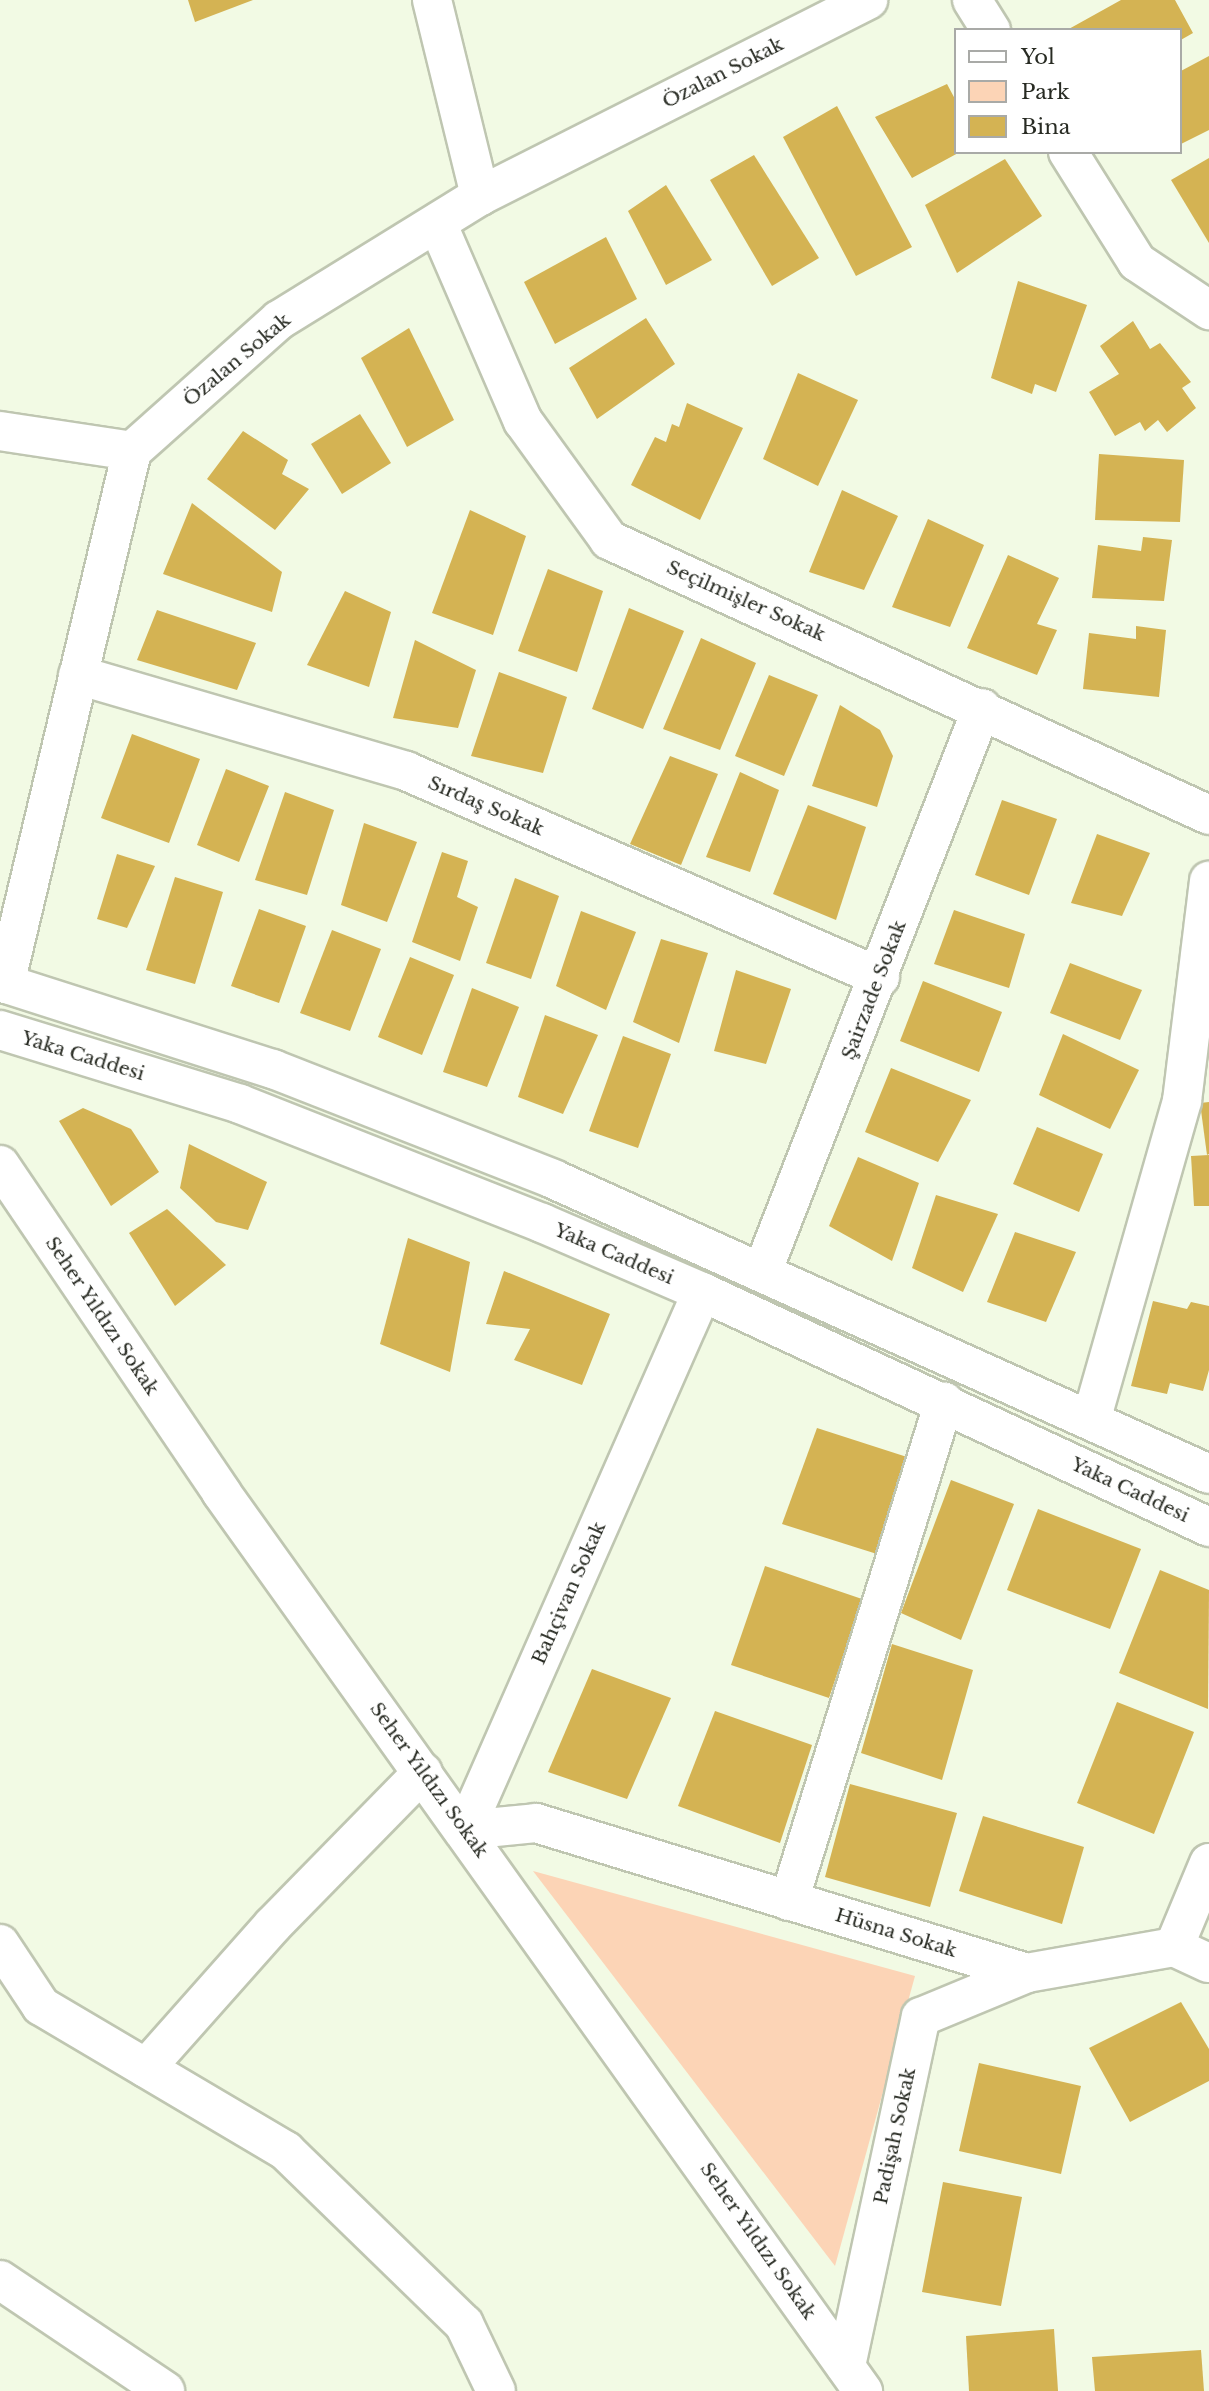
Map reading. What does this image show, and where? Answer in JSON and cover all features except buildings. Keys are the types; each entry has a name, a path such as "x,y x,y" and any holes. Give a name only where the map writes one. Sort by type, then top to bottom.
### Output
{"street":[{"path":"432,0 480,196"},
{"name":"Özalan Sokak","path":"132,450 279,320 438,225 480,196 867,0"},
{"path":"972,0 989,28"},
{"path":"1069,154 1137,262 1209,310"},
{"name":"Seçilmişler Sokak","path":"438,225 523,421 610,540 982,708 1209,815"},
{"path":"0,431 132,450 2,983 273,1069 553,1179 763,1270 1092,1418 1209,1474"},
{"name":"Sırdaş Sokak","path":"78,675 406,771 880,976"},
{"name":"Şairzade Sokak","path":"763,1270 880,976 982,708"},
{"path":"1092,1418 1182,1101 1209,881"},
{"name":"Yaka Caddesi","path":"0,1030 240,1104 702,1292 1209,1527"},
{"name":"Seher Yıldızı Sokak","path":"0,1165 221,1492 855,2379"},
{"name":"Bahçivan Sokak","path":"465,1830 702,1292"},
{"path":"789,1900 944,1402"},
{"path":"146,2068 273,1925 422,1772"},
{"name":"Hüsna Sokak","path":"465,1830 536,1823 1027,1973 1174,1947"},
{"path":"1209,1863 1174,1947 1209,1963"},
{"path":"0,1944 41,2006 286,2151 464,2324 496,2391"},
{"name":"Padişah Sokak","path":"855,2379 921,2017 1027,1973"},
{"path":"0,2280 164,2391"}],"green space":[{"path":"533,1871 915,1976 835,2266"}]}
